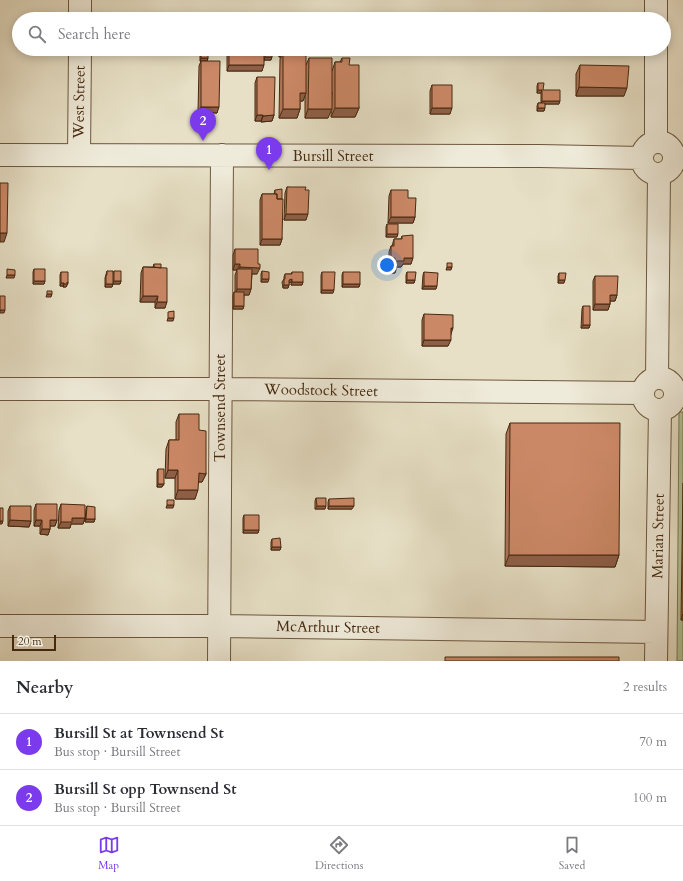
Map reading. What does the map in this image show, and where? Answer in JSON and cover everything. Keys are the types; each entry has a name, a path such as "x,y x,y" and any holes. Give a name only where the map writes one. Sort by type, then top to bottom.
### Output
{"street":[{"path":"80,0 80,12"},
{"path":"656,0 656,12"},
{"name":"West Street","path":"79,155 80,56"},
{"path":"656,56 656,142"},
{"path":"656,142 666,144 679,157 668,171 659,174 654,174 646,170 642,162 645,149 652,143 656,142"},
{"name":"Bursill Street","path":"0,154 540,156 642,158"},
{"name":"Townsend Street","path":"219,661 222,155"},
{"path":"657,378 659,174"},
{"path":"657,378 667,380 679,393 669,407 660,410 655,410 648,405 645,402 643,393 649,381 657,378"},
{"name":"Woodstock Street","path":"0,389 220,389 643,393"},
{"name":"Marian Street","path":"656,661 660,410"},
{"name":"McArthur Street","path":"0,626 219,626 656,632"}],"green space":[{"path":"679,412 683,412 683,661 677,661"}],"building":[{"path":"201,56 208,56 208,58 201,58"},
{"path":"229,56 264,56 264,65 229,65"},
{"path":"283,56 306,56 306,93 300,93 300,109 283,109"},
{"path":"309,58 332,58 332,109 308,109"},
{"path":"342,58 350,58 349,65 359,65 359,108 335,108 335,62 342,62"},
{"path":"201,61 220,61 219,107 201,107"},
{"path":"580,65 629,66 627,88 579,87"},
{"path":"257,77 275,77 274,115 257,115"},
{"path":"538,83 544,83 543,90 560,90 560,101 542,101 542,90 538,90"},
{"path":"432,85 452,85 452,108 432,108"},
{"path":"538,103 545,103 545,108 538,108"},
{"path":"0,183 8,183 7,233 0,233"},
{"path":"287,187 306,187 305,190 309,190 308,214 286,214"},
{"path":"282,189 282,199 277,199 275,190"},
{"path":"391,190 408,190 408,198 416,198 415,217 391,217"},
{"path":"262,194 277,194 277,199 283,199 282,239 262,239"},
{"path":"387,224 398,224 398,234 387,234"},
{"path":"413,235 413,258 404,258 404,261 395,261 395,258 391,258 391,246 394,246 394,239 402,239 402,236"},
{"path":"235,249 258,249 258,264 260,264 260,268 240,267 240,264 235,264"},
{"path":"447,263 452,263 452,267 447,267"},
{"path":"154,264 161,264 161,268 154,267"},
{"path":"396,265 396,270 389,270 389,266"},
{"path":"143,267 167,268 167,302 157,302 158,296 143,296"},
{"path":"7,269 15,270 15,275 7,275"},
{"path":"34,269 45,269 45,281 34,281"},
{"path":"237,269 252,269 251,289 237,289"},
{"path":"107,271 113,271 113,284 106,284"},
{"path":"114,271 121,271 121,281 114,281"},
{"path":"262,271 269,272 269,279 262,279"},
{"path":"61,272 68,272 67,284 61,283"},
{"path":"292,272 303,272 303,282 292,282 292,279 289,280 289,285 284,285 285,274 292,274"},
{"path":"322,272 335,272 334,290 322,290"},
{"path":"343,272 360,272 360,284 343,284"},
{"path":"407,272 416,272 415,280 407,280"},
{"path":"424,272 438,273 437,286 424,286"},
{"path":"559,273 566,273 565,280 559,280"},
{"path":"595,276 618,276 617,295 610,295 610,304 595,304"},
{"path":"47,291 52,291 52,294 47,294"},
{"path":"234,292 244,292 244,306 234,306"},
{"path":"0,296 5,296 5,310 0,310"},
{"path":"583,306 590,306 590,325 583,325"},
{"path":"174,311 174,318 168,318 168,312"},
{"path":"424,314 453,315 451,340 424,340"},
{"path":"179,414 199,414 199,430 206,431 206,474 199,473 198,490 178,490 178,470 168,470 169,440 179,440"},
{"path":"510,423 620,423 619,555 509,555"},
{"path":"158,469 164,469 164,484 158,484"},
{"path":"316,498 326,498 326,506 317,506"},
{"path":"354,498 354,506 329,506 329,499"},
{"path":"167,500 174,500 174,505 167,505"},
{"path":"36,504 57,504 57,520 50,520 50,529 42,529 42,520 36,520"},
{"path":"61,504 85,505 85,518 72,518 72,522 61,522"},
{"path":"10,506 31,506 31,521 10,520"},
{"path":"87,506 95,507 95,519 86,519"},
{"path":"0,508 3,508 3,521 0,521"},
{"path":"244,515 259,515 259,530 244,530"},
{"path":"280,538 281,547 272,547 272,539"},
{"path":"445,657 619,657 619,661 445,661"}],"place":[{"name":"Bursill St opp Townsend St","path":"203,141"},
{"name":"Bursill St at Townsend St","path":"269,170"}]}
